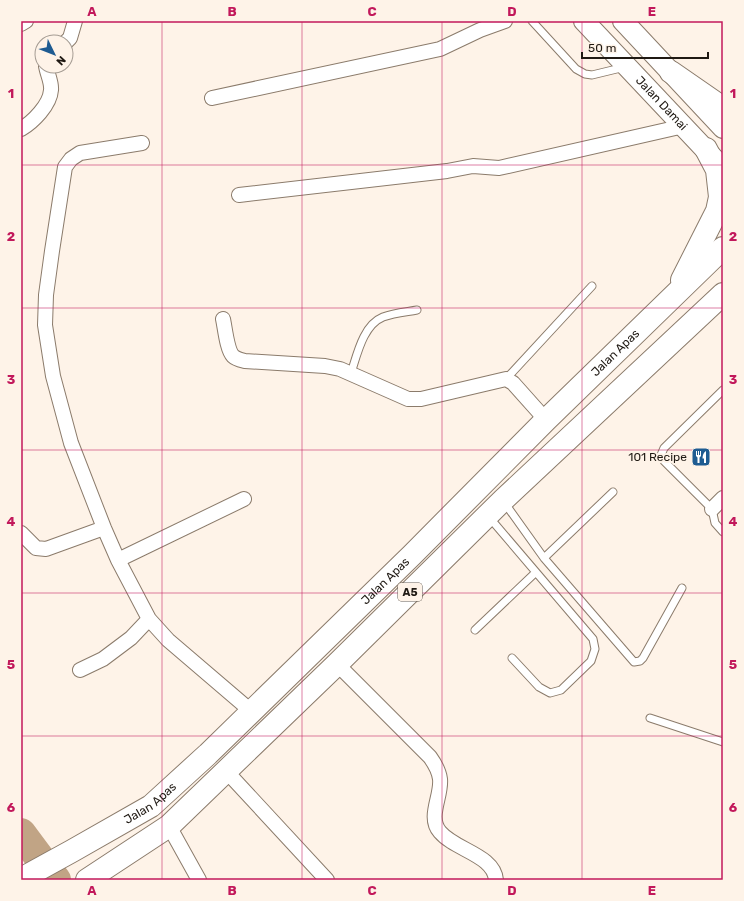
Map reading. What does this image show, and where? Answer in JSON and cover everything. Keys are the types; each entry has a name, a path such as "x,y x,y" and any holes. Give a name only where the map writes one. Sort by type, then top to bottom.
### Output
{"highway":[{"path":"671,72 723,108"},
{"path":"674,295 717,211 720,197 717,170 706,149"},
{"name":"Jalan Apas","path":"21,878 151,806 208,754 412,555 546,420 723,248"},
{"name":"A5","path":"88,880 169,826 317,684 495,508 723,294"},
{"path":"251,711 259,713 273,711 303,690 317,684"}],"main road":[{"name":"Jalan Damai","path":"584,21 723,167"},
{"path":"625,22 723,128"}],"street":[{"path":"21,24 26,21"},
{"path":"71,34 75,21"},
{"path":"212,98 440,49 480,30 505,21"},
{"path":"21,129 32,120 49,100 52,89 48,74"},
{"path":"239,195 447,171 473,166 499,168 684,126"},
{"path":"142,143 80,153 71,159 65,167 46,295 46,325 53,376 71,443 104,528 118,560 149,619 168,640 251,711"},
{"path":"223,318 230,351 233,356 238,359 245,361 325,366 340,369 408,399 421,399 506,379 513,383 546,420"},
{"path":"712,509 723,498"},
{"path":"118,560 244,499"},
{"path":"21,533 36,548 46,549 104,528"},
{"path":"80,670 103,659 131,638 149,619"},
{"path":"337,664 430,757 437,768 440,780 434,818 440,832 460,847 486,861 496,873 496,880"},
{"path":"226,772 327,880"},
{"path":"169,826 199,880"}],"lane":[{"path":"532,21 576,69 584,74 592,75 628,67"},
{"path":"506,379 592,286"},
{"path":"351,373 364,337 373,323 383,317 417,310"},
{"path":"723,390 664,448 661,454 664,461 712,509 715,523 723,532"},
{"path":"544,558 613,492"},
{"path":"495,508 544,558 634,662 640,661 643,658 682,588"},
{"path":"495,508 536,573 593,639 595,649 591,661 561,690 550,693 539,687 512,658"},
{"path":"475,630 536,573"},
{"path":"650,718 723,742"}],"waterway":[{"path":"21,833 56,880"}],"place":[{"name":"101 Recipe","path":"701,457"}]}
